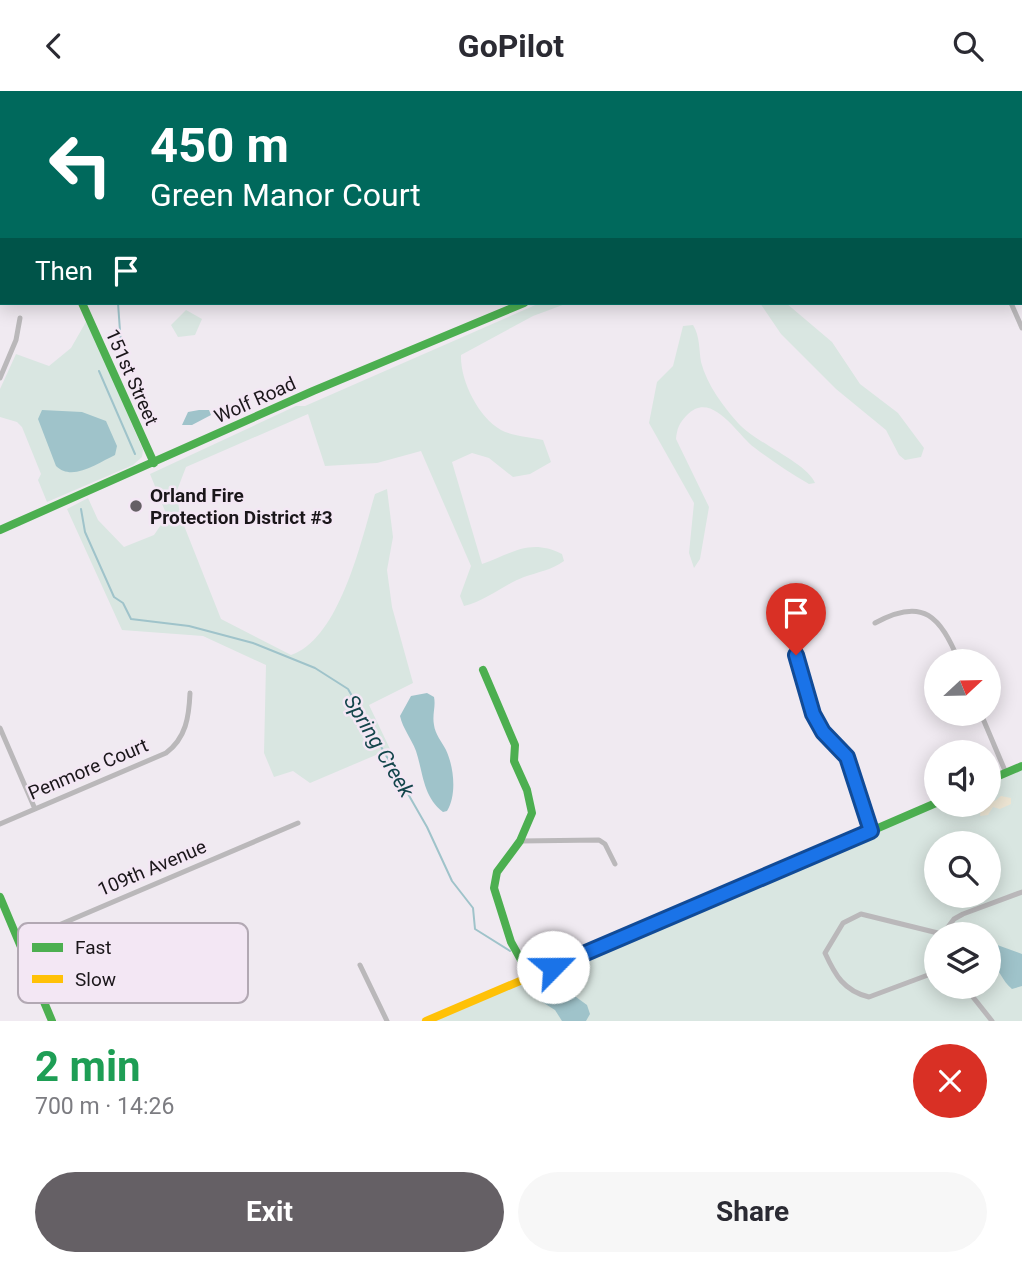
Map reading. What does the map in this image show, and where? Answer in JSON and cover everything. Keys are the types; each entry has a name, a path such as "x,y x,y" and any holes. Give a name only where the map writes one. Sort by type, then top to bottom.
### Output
{"street":[{"name":"151st Street","path":"83,305 154,463"},
{"name":"Wolf Road","path":"0,530 313,391 519,305"},
{"path":"1012,305 1022,328"},
{"path":"0,378 16,340 20,318"},
{"path":"875,623 899,611 923,612 943,627 953,649"},
{"path":"796,655 813,714 823,732 847,757 871,831"},
{"path":"483,670 515,745 514,761 527,790 532,813 520,841 497,872 494,888 511,942 530,976"},
{"name":"Penmore Court","path":"0,824 166,753 176,745 184,732 190,693"},
{"path":"986,726 1006,773"},
{"path":"0,728 35,809"},
{"path":"1001,775 1022,766"},
{"path":"426,1021 924,808"},
{"name":"109th Avenue","path":"64,923 298,823"},
{"path":"520,841 599,840 605,844 615,864"},
{"path":"952,922 963,914 1022,892"},
{"path":"0,897 18,940"},
{"path":"924,930 861,914 843,923 825,953 834,974 847,988 869,997 924,976"},
{"path":"360,965 387,1021"},
{"path":"975,999 992,1021"},
{"path":"44,1003 52,1021"}],"shaded area":[{"path":"535,305 563,305 533,316 461,355 467,386 485,416 505,432 543,440 551,462 530,474 513,477 489,458 472,453 452,462 482,564 531,547 551,549 562,554 564,561 555,567 516,580 480,600 464,606 460,596 471,566 421,451 377,463 325,466 308,414 186,467 176,493 181,518 221,619 291,655 308,645 336,609 356,560 375,494 387,489 393,537 387,570 392,607 413,683 369,705 390,749 310,783 293,771 274,777 264,753 266,665 203,636 122,630 67,509 88,498 98,520 124,547 154,535 167,516 150,474 296,406 305,406"},
{"path":"761,305 788,305 832,342 860,384 898,413 924,448 921,457 905,460 899,455 886,430 836,389 781,334"},
{"path":"186,310 202,319 195,335 178,337 171,325"},
{"path":"87,320 143,450 142,457 133,465 47,502 38,480 41,474 22,427 17,422 0,417 0,389 16,354 49,366 71,348"},
{"path":"693,325 704,371 727,410 746,431 802,468 815,483 809,484 768,458 715,411 706,407 696,408 682,421 676,439 709,507 700,559 694,568 689,553 694,503 649,423 657,382 673,366 683,326"},
{"path":"1022,766 1022,1021 434,1021 924,810 924,817 1001,817 1001,775"}],"sand":[{"path":"1001,796 1011,798 1011,804 1001,809"}],"water":[{"path":"42,410 82,412 106,421 117,446 115,455 77,472 62,470 56,466 38,419"},
{"path":"209,410 211,415 192,425 182,425 188,412"},
{"path":"427,693 434,697 435,728 451,764 452,797 447,811 443,812 431,799 416,751 400,716 411,696"},
{"path":"1001,946 1022,954 1022,986 1012,989 1001,975"},
{"path":"565,982 573,983 576,997 587,1005 590,1014 586,1021 562,1021 555,1010 534,997 534,993"}],"waterway":[{"name":"Spring Creek","path":"118,305 121,345"},
{"name":"Spring Creek","path":"99,371 135,454"},
{"name":"Spring Creek","path":"81,509 85,532 114,597 123,603 131,619 189,626 253,643 315,668 348,689 427,827 452,881 473,908 475,929 510,951"}],"traffic: fast":[{"path":"83,305 154,463"},
{"path":"0,530 313,391 519,305"},
{"path":"483,670 515,745 514,761 527,790 532,813 520,841 497,872 494,888 511,942 530,976"},
{"path":"1001,775 1022,766"},
{"path":"804,860 924,808"},
{"path":"0,897 18,940"},
{"path":"44,1003 52,1021"}],"traffic: slow":[{"path":"426,1021 804,860"}],"place":[{"name":"Orland Fire Protection District #3","path":"136,506"}],"route":[{"path":"553,967 871,831 852,765 842,750 817,724 802,667 796,655"}]}
